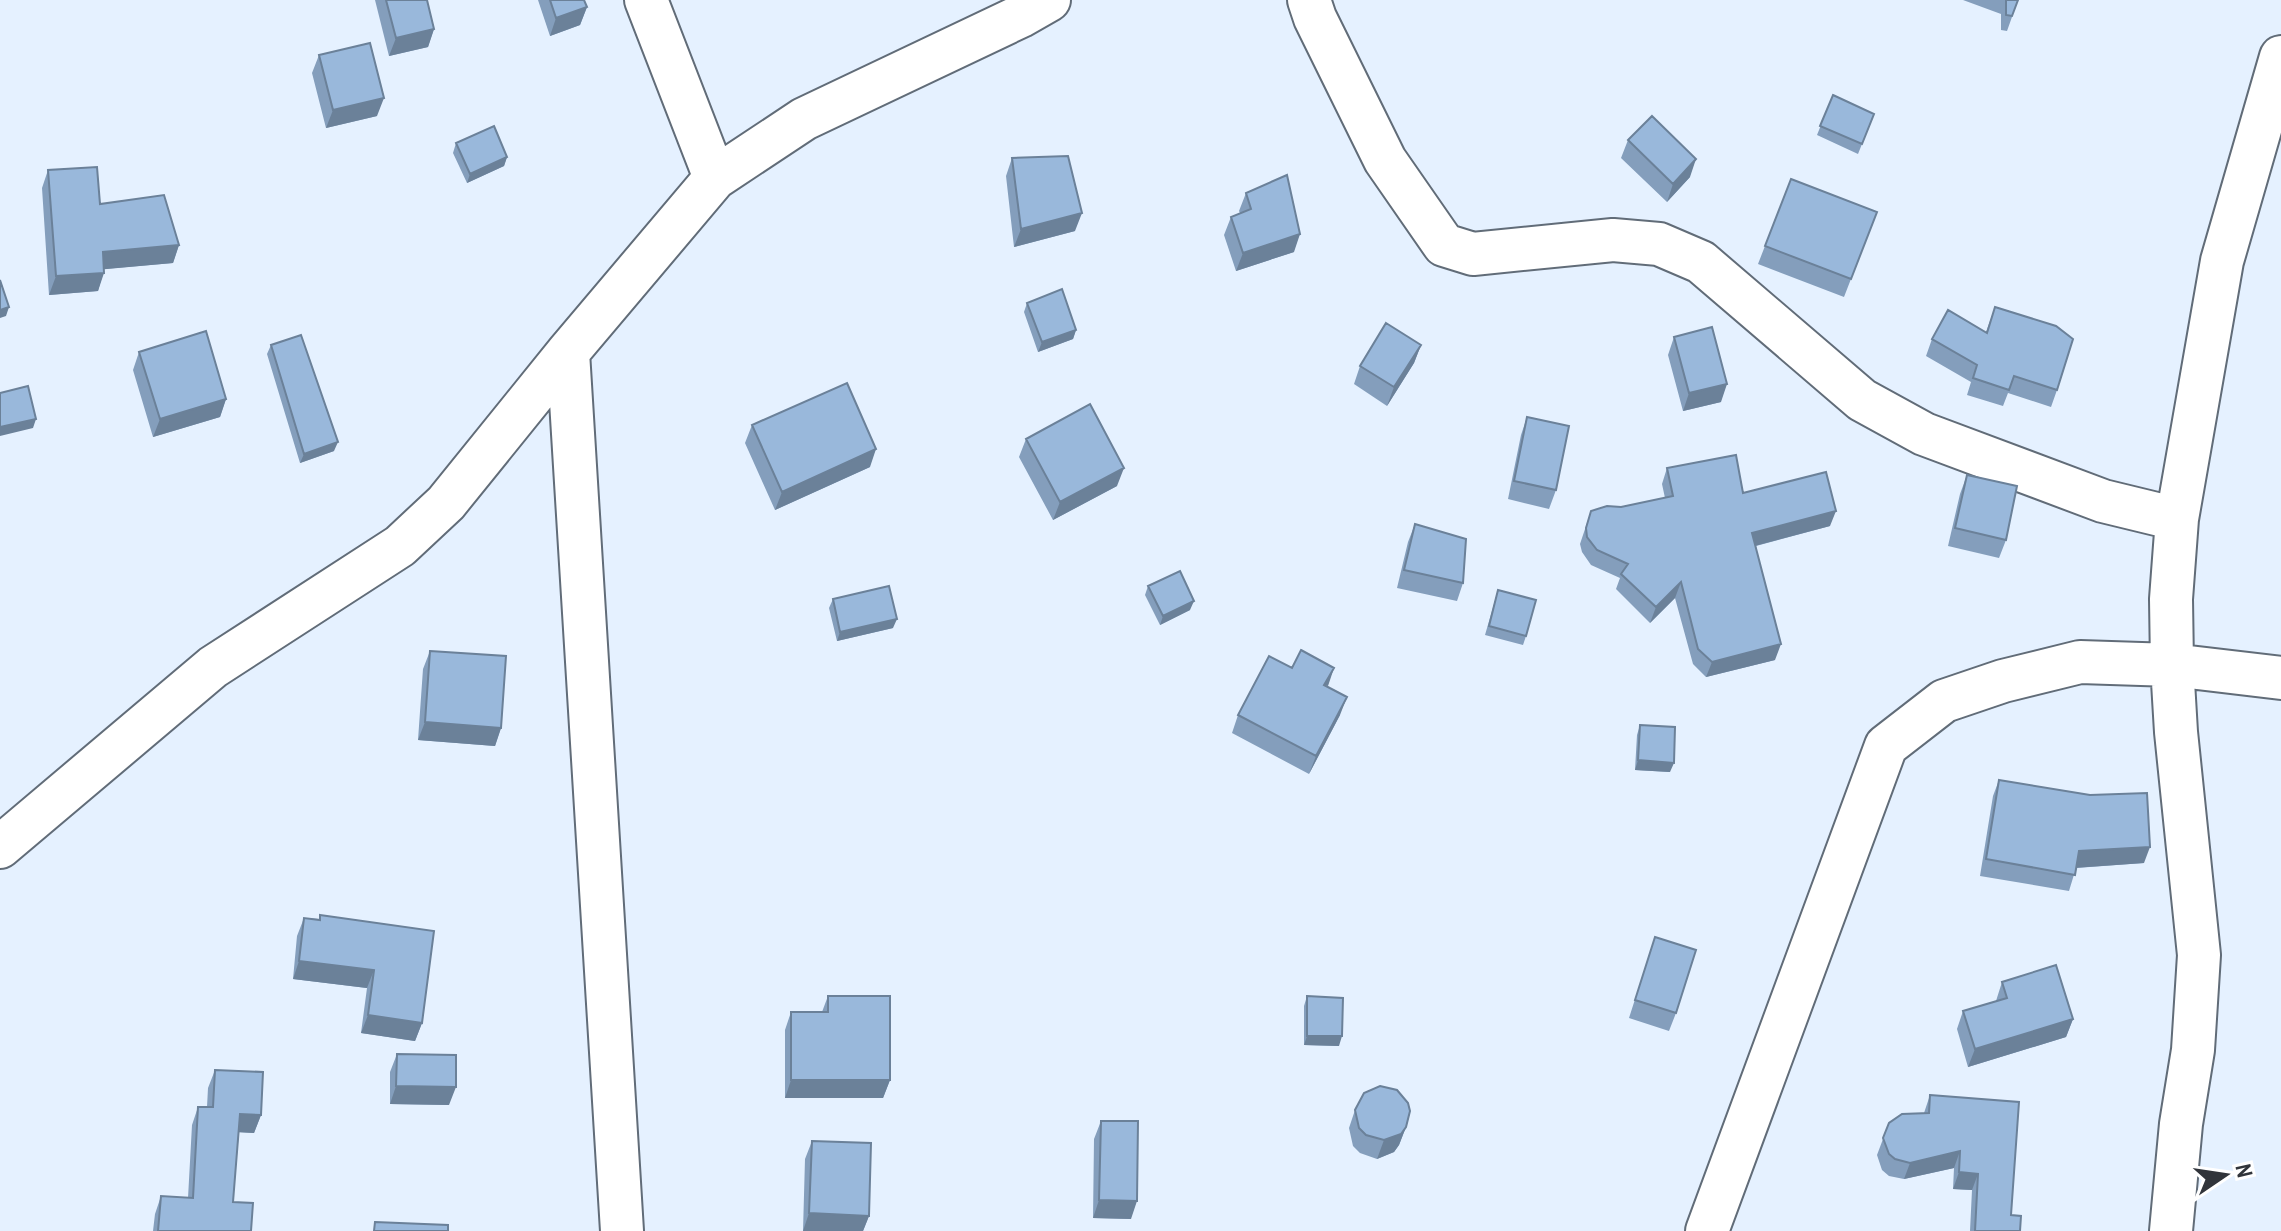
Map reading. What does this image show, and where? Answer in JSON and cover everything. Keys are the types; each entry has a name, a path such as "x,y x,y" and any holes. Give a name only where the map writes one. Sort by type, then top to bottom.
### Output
{"street":[{"path":"646,0 715,178"},
{"path":"0,847 213,667 400,546 424,525 446,503 715,178 804,119 1049,0"},
{"path":"1309,0 1385,160 1444,245 1473,254 1613,240 1659,244 1701,262 1862,400 1924,434 2103,501 2177,519"},
{"path":"2171,1231 2179,1137 2193,1050 2199,955 2172,665 2171,599 2177,519 2222,261 2281,57"},
{"path":"568,352 622,1231"},
{"path":"1707,1231 1886,746 1944,701 2003,681 2080,662 2172,665 2281,678"}],"building":[{"path":"386,0 427,0 434,29 396,38"},
{"path":"550,0 584,0 587,7 556,18"},
{"path":"2006,0 2018,0 2012,16 2006,15"},
{"path":"370,43 384,98 333,110 319,55"},
{"path":"1833,95 1874,114 1862,144 1820,126"},
{"path":"1652,116 1696,159 1673,184 1628,140"},
{"path":"494,126 507,157 470,174 456,143"},
{"path":"1068,156 1082,213 1021,229 1012,158"},
{"path":"97,167 100,204 164,195 179,245 103,252 104,273 56,276 48,170"},
{"path":"1287,175 1300,234 1243,253 1231,217 1251,209 1246,193"},
{"path":"1791,179 1877,212 1851,279 1765,246"},
{"path":"0,280 9,307 0,310"},
{"path":"1062,289 1076,330 1042,342 1027,303"},
{"path":"1995,307 2056,326 2073,339 2057,390 2014,376 2009,390 1973,378 1977,365 1932,339 1948,310 1987,333"},
{"path":"1386,323 1421,345 1394,387 1360,366"},
{"path":"1712,327 1727,384 1689,393 1674,337"},
{"path":"206,331 226,399 160,419 139,352"},
{"path":"301,335 338,442 304,454 271,345"},
{"path":"847,383 876,449 782,492 752,425"},
{"path":"28,386 36,419 0,427 0,393"},
{"path":"1090,404 1124,468 1060,502 1026,439"},
{"path":"1527,417 1569,426 1556,490 1514,481"},
{"path":"1736,455 1743,493 1826,472 1836,511 1752,533 1781,644 1712,662 1698,649 1681,582 1656,607 1621,574 1628,564 1597,550 1587,537 1586,528 1591,511 1673,496 1667,468"},
{"path":"1967,475 2017,486 2006,540 1955,528"},
{"path":"1415,524 1466,539 1463,583 1404,570"},
{"path":"1180,571 1194,601 1163,616 1148,586"},
{"path":"889,586 897,619 840,632 833,599"},
{"path":"1498,590 1536,600 1526,636 1489,626"},
{"path":"1301,650 1334,668 1324,685 1347,697 1316,756 1238,715 1269,656 1292,668"},
{"path":"430,651 506,656 501,728 425,722"},
{"path":"1640,725 1675,727 1674,763 1638,760"},
{"path":"1999,780 2090,795 2147,793 2150,847 2079,851 2075,875 1986,859"},
{"path":"320,915 434,931 422,1023 368,1015 374,970 299,961 304,918 320,920"},
{"path":"1655,937 1696,950 1676,1013 1635,1000"},
{"path":"2056,965 2073,1019 1975,1049 1963,1011 2007,998 2002,982"},
{"path":"828,996 890,996 890,1080 791,1080 791,1012 828,1012"},
{"path":"1307,996 1343,998 1342,1036 1307,1036"},
{"path":"397,1054 456,1055 456,1087 396,1086"},
{"path":"215,1070 263,1072 261,1115 240,1114 233,1202 253,1203 251,1231 158,1231 161,1196 193,1198 198,1107 213,1107"},
{"path":"1380,1086 1397,1090 1408,1103 1410,1111 1401,1134 1384,1140 1366,1135 1359,1128 1355,1110 1364,1093"},
{"path":"1930,1095 2019,1102 2011,1215 2021,1216 2020,1231 1975,1231 1978,1174 1959,1172 1960,1151 1910,1163 1889,1154 1883,1138 1889,1123 1902,1114 1929,1113"},
{"path":"1101,1121 1138,1121 1137,1201 1099,1200"},
{"path":"812,1141 871,1143 869,1216 809,1213"},
{"path":"375,1222 448,1225 448,1231 374,1231"}]}
